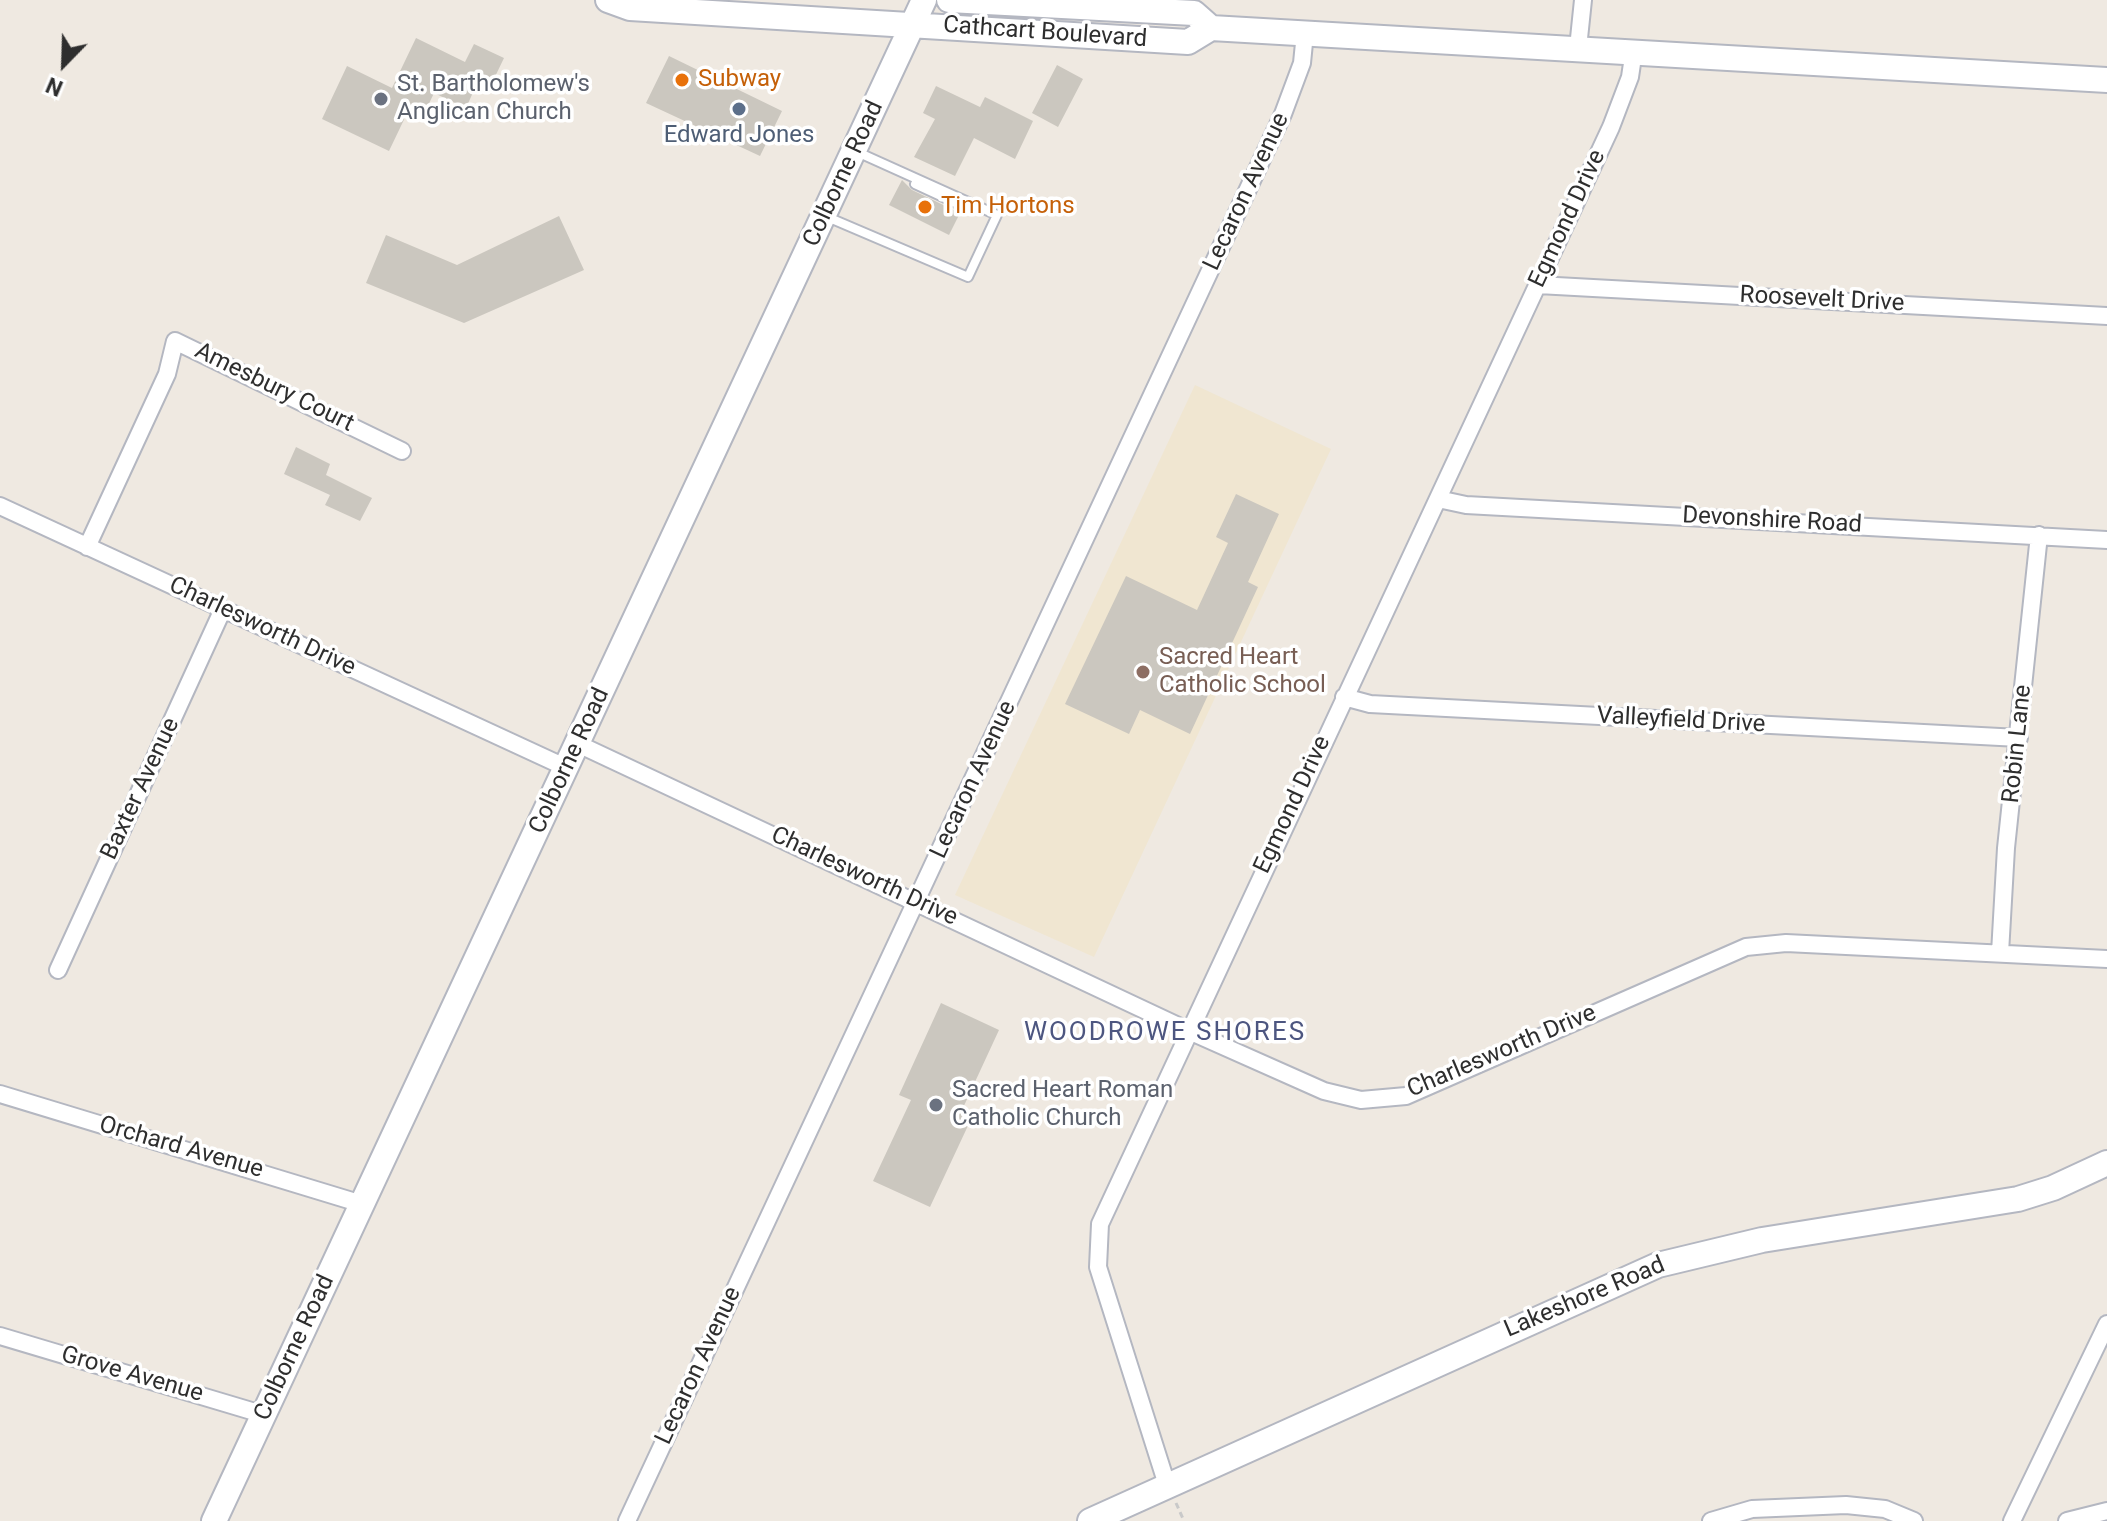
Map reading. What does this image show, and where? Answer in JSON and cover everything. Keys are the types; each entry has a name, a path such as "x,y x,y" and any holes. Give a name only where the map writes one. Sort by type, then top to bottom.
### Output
{"street":[{"name":"Cathcart Boulevard","path":"608,0 630,8 1188,42 1211,28 1194,13 949,0"},
{"name":"Colborne Road","path":"214,1521 924,0"},
{"path":"1578,48 1583,0"},
{"path":"1211,28 1634,50 2107,80"},
{"name":"Lecaron Avenue","path":"627,1521 1283,114 1302,63 1305,33"},
{"name":"Egmond Drive","path":"1167,1485 1102,1281 1096,1246 1106,1205 1611,127 1630,77 1634,50"},
{"name":"Roosevelt Drive","path":"1538,285 2107,316"},
{"name":"Amesbury Court","path":"87,547 167,374 175,341 402,451"},
{"name":"Devonshire Road","path":"1438,499 1466,505 2107,540"},
{"name":"Charlesworth Drive","path":"0,506 567,768"},
{"name":"Robin Lane","path":"2000,953 2006,848 2039,535"},
{"name":"Baxter Avenue","path":"58,970 223,609"},
{"name":"Valleyfield Drive","path":"1344,697 1370,704 2019,738"},
{"name":"Charlesworth Drive","path":"578,744 1189,1031 1324,1091 1361,1100 1406,1096 1746,947 1786,943 2107,959"},
{"name":"Orchard Avenue","path":"0,1094 362,1204"},
{"name":"Lakeshore Road","path":"1090,1521 1658,1265 1762,1240 2018,1199 2053,1188 2107,1163"},
{"path":"2015,1520 2107,1324"},
{"name":"Grove Avenue","path":"0,1336 265,1415"},
{"path":"1711,1521 1752,1509 1846,1505 1885,1509 1914,1521"},
{"path":"2067,1521 2107,1511"}],"lane":[{"path":"824,215 968,277 997,215 855,150"}],"shaded area":[{"name":"Sacred Heart Catholic School","path":"1195,385 1331,449 1094,957 955,895"}],"building":[{"name":"St. Bartholomew's Anglican Church","path":"416,38 465,62 474,44 504,58 491,85 479,79 466,108 434,93 425,112 411,105 389,151 322,119 347,66 392,88"},
{"path":"669,56 782,111 760,156 646,103"},
{"path":"1057,65 1083,79 1058,127 1032,113"},
{"path":"936,86 980,107 985,97 1033,121 1015,159 974,138 955,176 914,157 935,119 923,113"},
{"name":"Tim Hortons","path":"902,180 912,190 960,213 949,235 889,205"},
{"path":"559,216 584,270 464,323 366,283 386,235 457,265"},
{"path":"296,447 330,464 326,475 372,498 360,521 325,505 330,495 284,474"},
{"path":"1236,494 1279,514 1248,582 1258,587 1190,734 1140,710 1129,734 1065,704 1126,576 1197,610 1228,543 1216,537"},
{"name":"Sacred Heart Roman Catholic Church","path":"941,1003 999,1030 962,1110 973,1115 930,1207 873,1181 911,1100 899,1095"}],"place":[{"name":"Subway","path":"682,80"},
{"name":"St. Bartholomew's Anglican Church","path":"381,99"},
{"name":"Edward Jones","path":"739,109"},
{"name":"Tim Hortons","path":"925,207"},
{"name":"Sacred Heart Catholic School","path":"1143,672"},
{"name":"Sacred Heart Roman Catholic Church","path":"936,1105"}],"district":[{"name":"WOODROWE SHORES","path":"1165,1033"}]}
